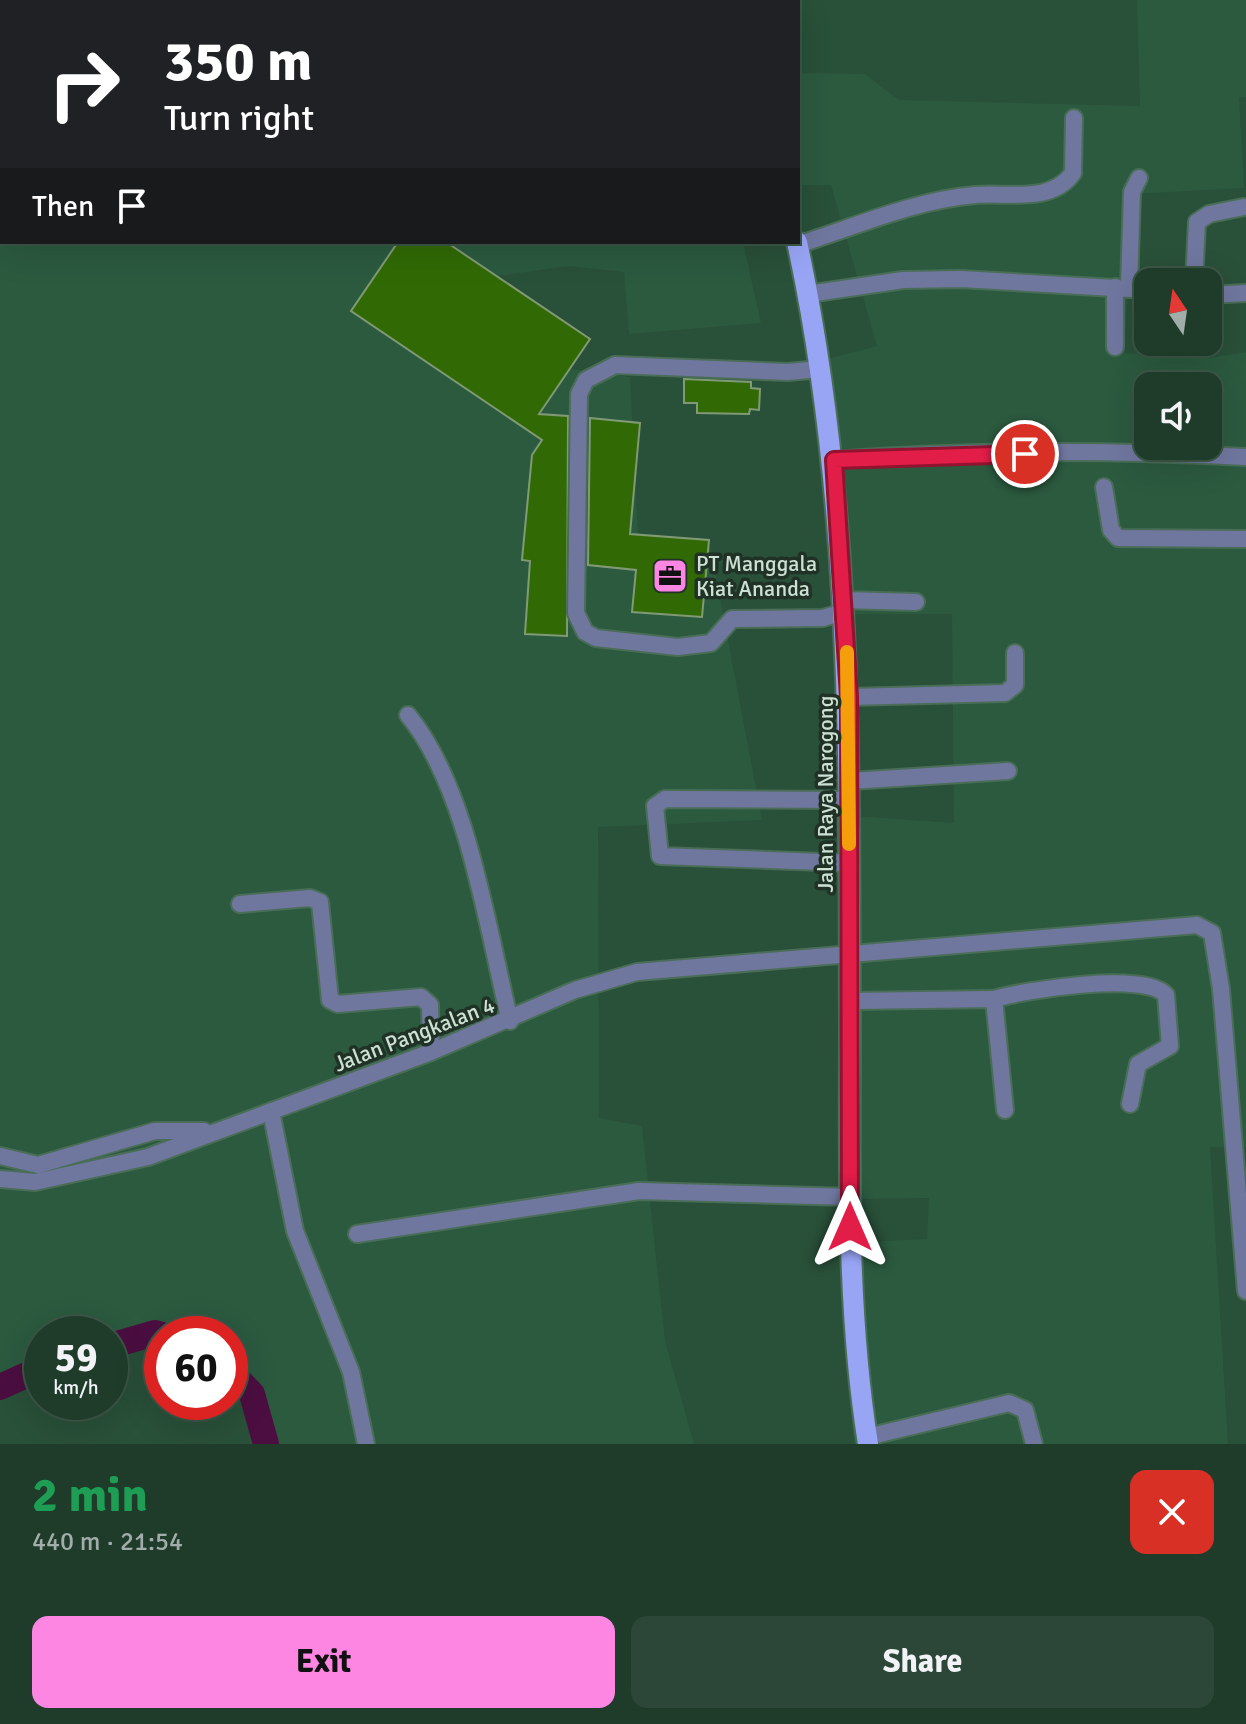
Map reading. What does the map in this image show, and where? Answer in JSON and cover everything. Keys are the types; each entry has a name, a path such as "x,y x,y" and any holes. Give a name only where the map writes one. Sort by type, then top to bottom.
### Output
{"main road":[{"name":"Jalan Raya Narogong","path":"797,244 834,460 844,606 850,790 851,1315 867,1441"}],"street":[{"path":"800,242 916,207 974,195 1032,195 1060,186 1073,173 1074,118"},
{"path":"1115,347 1131,207 1139,178"},
{"path":"1195,268 1197,222 1209,214 1244,207"},
{"path":"808,294 918,280 1134,289"},
{"path":"1222,294 1246,293"},
{"path":"820,369 788,372 615,365 586,380 579,394 576,613 585,632 596,638 678,647 711,643 732,619 823,618 844,606 916,602"},
{"path":"834,460 1010,454 1246,457"},
{"path":"1104,487 1111,530 1118,538 1246,539"},
{"path":"849,697 1005,693 1015,685 1015,653"},
{"path":"408,715 425,735 456,801 510,1021"},
{"path":"849,863 660,856 655,806 665,799 850,790 1008,771"},
{"path":"240,904 310,898 320,902 330,1000 338,1004 421,997 430,1005 431,1052"},
{"name":"Jalan Pangkalan 4","path":"0,1179 35,1182 148,1157 431,1052 510,1021 575,990 637,972 1197,925 1208,929 1221,989 1230,1132 1244,1222"},
{"path":"850,1001 994,999 1052,986 1143,985 1161,990 1166,995 1170,1046 1138,1064 1130,1104"},
{"path":"994,999 1005,1110"},
{"path":"271,1111 295,1231 351,1372 361,1406 366,1444"},
{"path":"0,1156 38,1165 155,1131 218,1130"},
{"path":"357,1234 639,1191 850,1197"},
{"path":"1244,1222 1246,1291"},
{"path":"867,1441 1009,1403 1025,1410 1034,1444"}],"shaded area":[{"path":"1137,0 1246,0 1246,97 1239,97 1244,188 1134,194 1124,353 1134,356 1210,358 1246,352 1246,1147 1210,1147 1228,1444 854,1444 849,1392 848,1243 927,1239 929,1198 851,1199 842,815 954,823 952,614 842,614 844,518 809,364 877,346 831,185 800,185 800,73 865,74 899,100 1140,106"},
{"path":"0,244 743,244 761,323 629,334 624,272 569,266 497,276 490,327 529,363 630,377 638,534 709,540 762,820 598,827 599,1118 642,1126 665,1341 694,1444 266,1444 252,1394 248,1390 248,1316 144,1316 144,1336 128,1341 128,1316 24,1316 24,1376 0,1387"}],"building":[{"path":"397,244 449,244 590,339 539,414 568,416 567,636 525,634 530,561 522,560 532,455 542,440 351,311"},
{"path":"684,379 751,382 751,388 760,389 759,410 750,409 749,414 697,413 697,403 684,403"},
{"path":"590,418 640,423 630,534 709,540 702,617 632,612 636,570 588,565"}],"waterway":[{"path":"128,1341 144,1336"},
{"path":"0,1387 24,1376"},
{"path":"248,1390 252,1394 266,1444"}],"slow traffic":[{"path":"847,652 849,844"}],"place":[{"name":"PT Manggala Kiat Ananda","path":"670,576"}],"route":[{"path":"850,1227 849,697 834,460 1025,454"}]}
